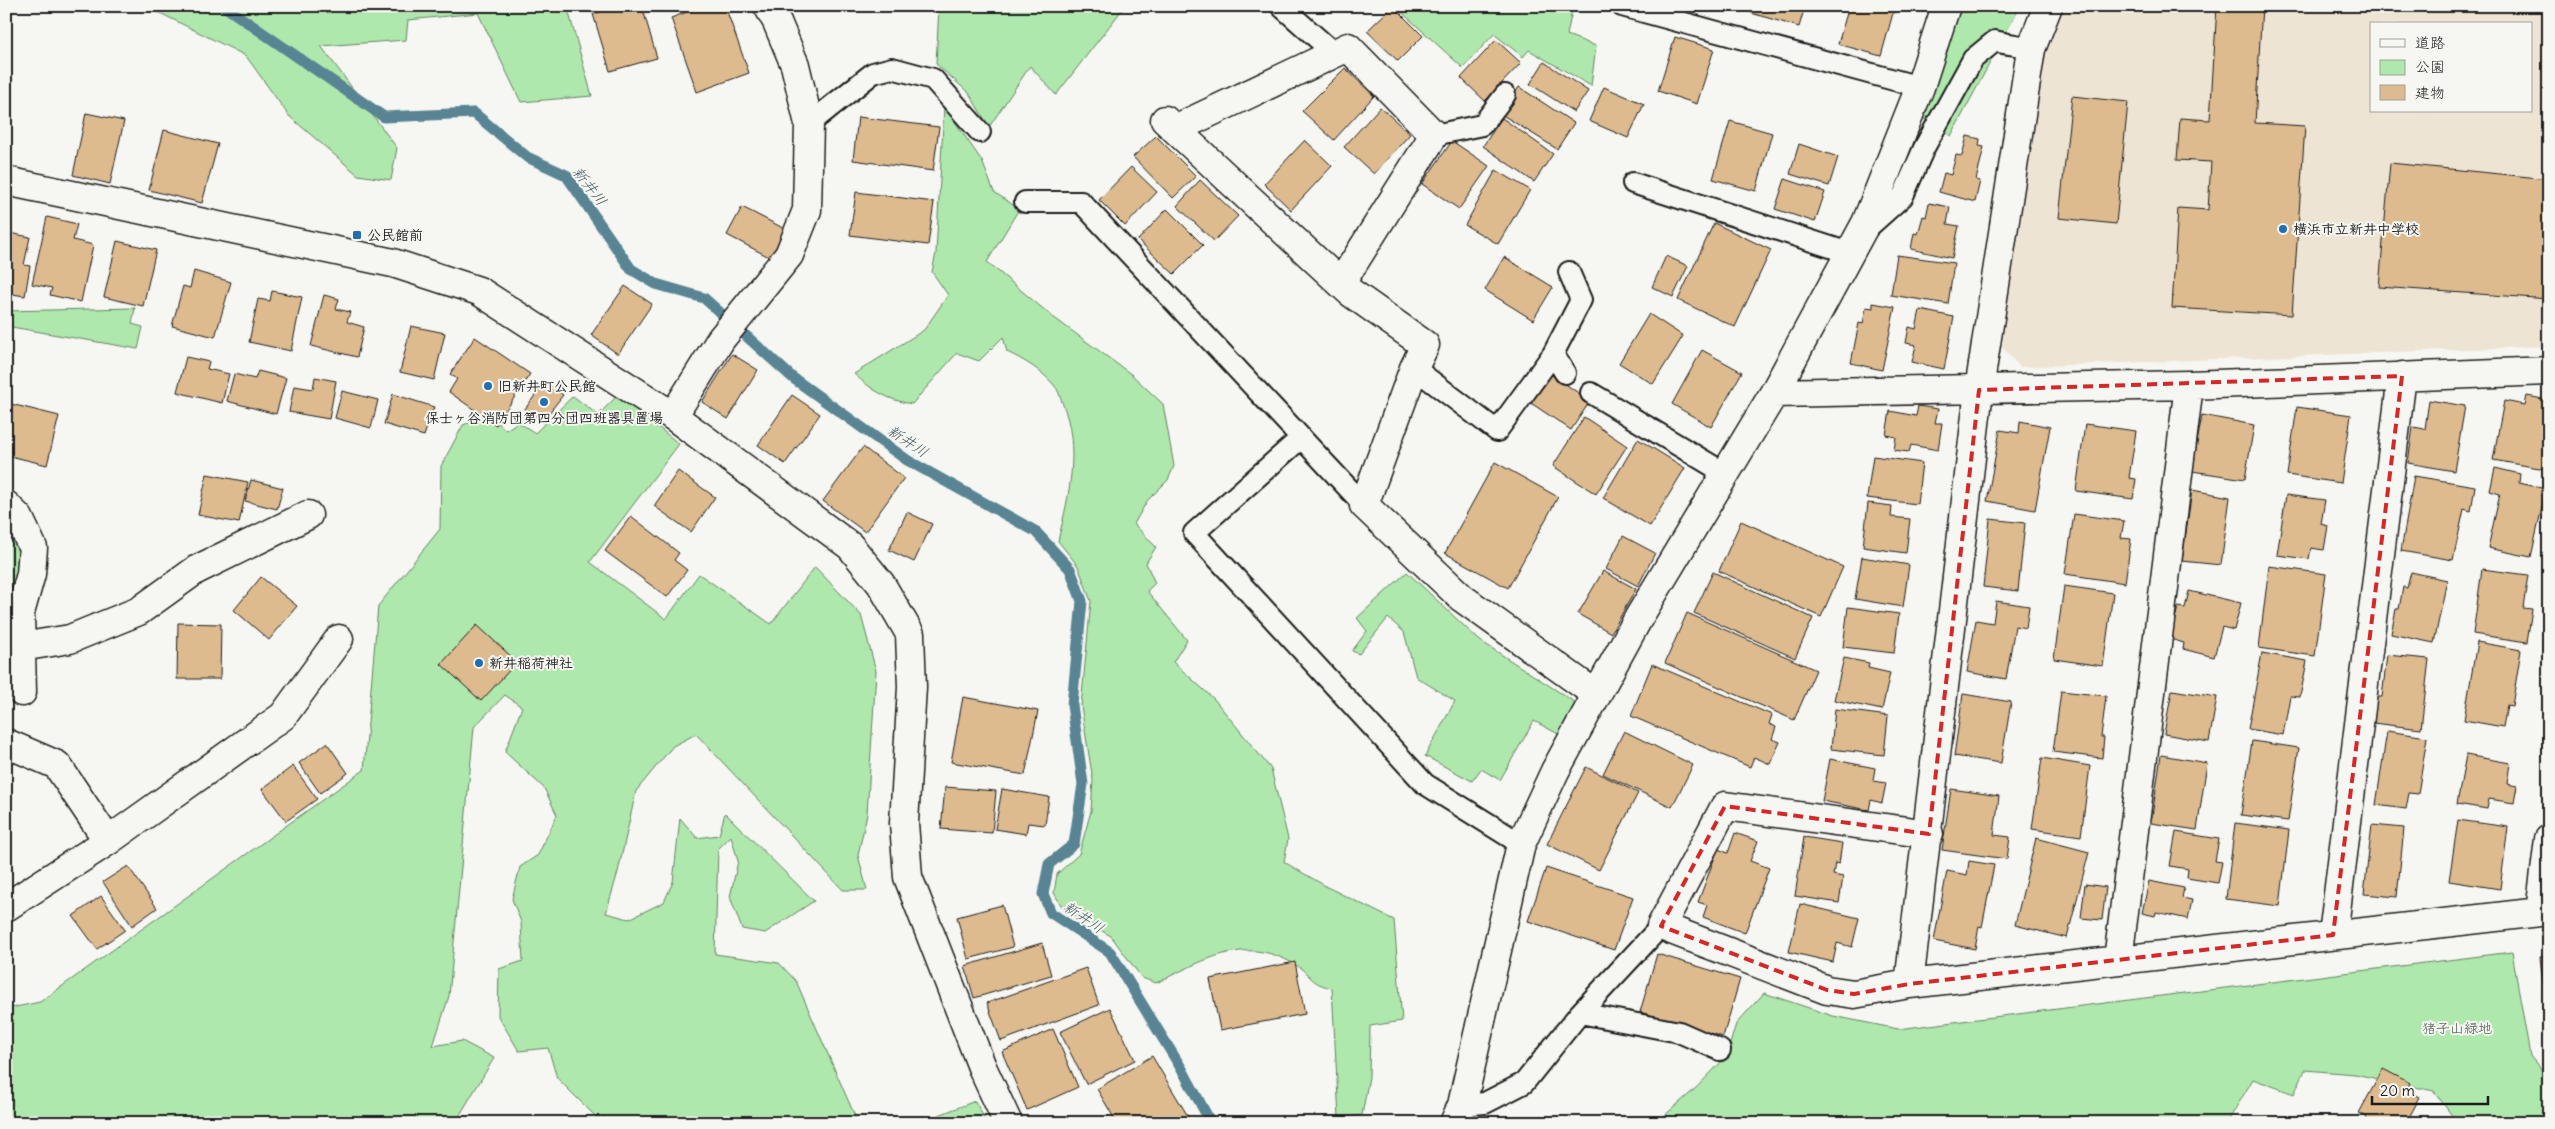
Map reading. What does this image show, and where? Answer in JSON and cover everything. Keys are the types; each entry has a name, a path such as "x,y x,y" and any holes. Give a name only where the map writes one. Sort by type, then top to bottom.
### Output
{"street":[{"path":"673,416 721,339 789,255 807,210 809,124 795,65 777,22 768,6"},
{"path":"1458,1114 1521,844 1555,771 1639,618 1774,394 1854,244 1920,87 1946,6"},
{"path":"1909,984 1929,834 1979,390 2031,49 2048,6"},
{"path":"1340,283 1434,136 1348,48 1170,124 1340,283 1425,345 1414,368 1364,505 1462,598 1597,695"},
{"path":"6,181 393,263 479,291 673,416 850,546 881,584 910,634 912,687 904,823 908,877 982,1067 1008,1123"},
{"path":"1774,394 2189,385 2549,371"},
{"path":"2333,936 2402,376"},
{"path":"2118,960 2189,385"},
{"path":"6,505 18,518 33,548 31,574 20,613 22,692"},
{"path":"21,647 70,639 139,611 196,570 308,515"},
{"path":"6,907 108,841 283,716 339,639"},
{"path":"6,742 57,765 108,841"},
{"path":"1929,834 1725,806 1661,926 1827,990 1854,994 1909,984 2545,911 2549,839"}],"lane":[{"path":"1281,6 1335,54"},
{"path":"1622,6 1920,87"},
{"path":"1633,183 1854,244 1903,196 1924,148 1973,59 1995,41 2007,45 2018,44 2031,49"},
{"path":"809,124 873,73 892,68 933,79 980,132"},
{"path":"1434,136 1482,125 1505,95"},
{"path":"1025,202 1081,202 1364,505"},
{"path":"1414,368 1497,431 1552,354 1581,300 1569,272"},
{"path":"1552,354 1565,373"},
{"path":"1591,393 1726,474"},
{"path":"1301,438 1194,532 1424,784 1521,844"},
{"path":"1458,1114 1485,1103 1524,1083 1580,1013 1661,926"},
{"path":"1580,1013 1679,1032 1720,1050"}],"highlighted area":[{"path":"2402,376 2333,935 1909,984 1854,994 1827,990 1661,926 1725,806 1929,834 1979,390"}],"shaded area":[{"name":"横浜市立新井中学校","path":"2063,6 2549,6 2549,346 2020,367 2002,347 2036,80"}],"green space":[{"path":"146,6 567,6 592,96 521,102 478,13 408,20 406,40 321,46 397,148 391,180 358,175 289,116 246,56"},
{"path":"1125,6 1056,95 1030,66 989,127 969,93 936,64 939,7"},
{"path":"1395,6 1573,6 1567,35 1596,46 1591,86 1529,50 1523,57 1494,34 1463,68"},
{"path":"1956,6 2020,6 1951,136 1923,118"},
{"path":"944,106 982,161 994,192 1019,209 987,262 1053,317 1132,375 1163,404 1174,466 1168,480 1147,501 1134,524 1156,547 1146,563 1155,583 1147,591 1187,640 1173,662 1214,699 1271,769 1288,839 1284,862 1329,888 1394,920 1402,1021 1370,1026 1369,1077 1362,1115 1339,1118 1332,988 1318,984 1294,964 1275,955 1258,951 1240,951 1207,959 1156,983 1142,978 1111,936 1064,910 1054,893 1057,874 1079,854 1091,811 1093,780 1081,706 1091,601 1078,566 1058,541 1069,489 1072,454 1068,419 1060,395 1055,387 1038,370 1007,352 1003,337 979,361 957,353 912,404 895,400 880,393 854,374 924,330 948,295 932,272 936,253"},
{"path":"135,308 132,324 143,327 138,349 6,326 6,311"},
{"path":"618,395 679,444 590,562 666,619 699,574 771,624 815,567 861,615 876,671 867,814 858,855 867,890 843,890 696,734 673,746 636,791 618,872 606,913 629,919 664,902 673,882 680,818 697,838 719,835 725,813 814,901 765,933 742,929 730,897 738,861 731,836 718,849 715,954 779,963 796,981 858,1123 602,1123 557,1078 548,1048 519,1051 498,1016 499,969 523,961 521,922 512,899 520,867 538,855 557,815 544,788 505,752 522,707 505,695 474,727 449,996 433,1046 462,1041 494,1058 455,1123 6,1123 6,1009 40,1002 364,770 378,606 440,529 441,466 463,425 489,415 506,430 518,422 535,433 573,396 598,415"},
{"path":"6,524 25,551 23,570 6,612"},
{"path":"1407,572 1479,640 1579,705 1562,736 1534,721 1500,780 1481,769 1472,781 1425,756 1455,701 1416,677 1404,632 1388,618 1359,654 1352,651 1367,631 1357,618"},
{"name":"猪子山緑地","path":"2512,952 2530,1056 2549,1079 2549,1123 2453,1123 2453,1117 2434,1091 2355,1074 2305,1070 2294,1094 2253,1079 2227,1123 1656,1123 1695,1089 1726,1057 1736,1024 1764,993 1833,1016 1898,1029"},
{"path":"975,1101 987,1123 918,1123"}],"building":[{"path":"622,6 642,6 657,58 610,71 593,14"},
{"path":"703,6 725,6 749,73 697,92 671,18"},
{"path":"1393,6 1423,36 1398,61 1367,31"},
{"path":"1752,6 1805,6 1799,27 1751,13"},
{"path":"1849,6 1895,6 1881,56 1838,44"},
{"path":"2217,6 2262,6 2255,123 2305,126 2292,315 2172,308 2178,208 2208,210 2211,162 2177,160 2180,118 2210,120"},
{"path":"1675,37 1714,49 1697,104 1658,91"},
{"path":"1496,40 1521,63 1485,101 1461,78"},
{"path":"1544,62 1588,91 1574,112 1530,84"},
{"path":"1345,68 1374,96 1334,140 1302,111"},
{"path":"1519,87 1574,123 1557,149 1501,114"},
{"path":"1604,87 1644,104 1628,138 1589,121"},
{"path":"2072,96 2128,102 2116,224 2059,218"},
{"path":"1380,107 1410,134 1374,174 1344,147"},
{"path":"86,113 124,121 110,184 73,175"},
{"path":"858,117 939,127 933,171 853,160"},
{"path":"1502,118 1553,154 1534,182 1483,146"},
{"path":"1730,121 1772,133 1756,191 1713,179"},
{"path":"164,130 218,144 202,203 149,190"},
{"path":"1156,136 1196,176 1173,198 1133,157"},
{"path":"1967,136 1980,139 1979,146 1984,147 1976,180 1980,181 1975,202 1939,192 1944,173 1951,175 1956,155 1962,156"},
{"path":"1305,140 1332,166 1291,210 1264,184"},
{"path":"1452,141 1489,166 1459,209 1422,184"},
{"path":"1799,144 1838,157 1829,186 1790,174"},
{"path":"2390,163 2549,179 2549,299 2379,287"},
{"path":"1131,167 1157,192 1125,226 1099,200"},
{"path":"1496,170 1530,190 1498,244 1465,225"},
{"path":"1785,179 1825,192 1815,222 1775,209"},
{"path":"1200,180 1238,216 1214,241 1177,206"},
{"path":"856,192 934,202 928,245 850,235"},
{"path":"1929,203 1950,207 1947,224 1959,226 1952,258 1911,249 1914,233 1918,234 1923,216 1926,217"},
{"path":"742,207 785,229 771,258 727,235"},
{"path":"1167,209 1203,245 1174,274 1138,240"},
{"path":"47,217 77,224 73,240 93,245 81,302 50,295 52,288 32,284"},
{"path":"1714,223 1771,250 1735,327 1678,300"},
{"path":"9,233 30,237 24,265 30,266 25,296 6,293 6,246"},
{"path":"117,241 156,250 143,306 104,297"},
{"path":"1897,255 1954,263 1948,304 1891,295"},
{"path":"1666,256 1688,266 1673,297 1652,287"},
{"path":"1504,257 1553,287 1533,320 1485,290"},
{"path":"194,271 231,282 215,337 172,326 183,286 190,288"},
{"path":"625,286 652,304 618,354 591,335"},
{"path":"272,291 302,297 291,351 249,342 258,299 270,301"},
{"path":"324,295 339,299 336,309 350,312 347,322 364,327 357,357 311,346"},
{"path":"1873,303 1895,307 1882,370 1851,363 1859,323 1863,324 1866,307 1873,308"},
{"path":"1920,310 1954,317 1944,369 1912,362 1916,345 1906,343 1909,327 1916,329"},
{"path":"1649,314 1683,336 1653,384 1619,363"},
{"path":"411,326 445,333 434,380 400,372"},
{"name":"旧新井町公民館","path":"475,337 530,374 496,425 449,392 457,379 450,374"},
{"path":"1702,350 1742,372 1711,427 1672,404"},
{"path":"732,354 758,370 728,419 702,402"},
{"path":"186,357 209,362 207,369 229,374 222,403 177,392"},
{"path":"258,371 286,378 276,414 227,401 234,374 255,379"},
{"path":"1548,372 1590,401 1571,430 1528,401"},
{"path":"315,377 336,381 329,419 289,412 294,386 313,389"},
{"name":"保士ヶ谷消防団第四分団四班器具置場","path":"545,382 563,395 542,422 525,409"},
{"path":"342,391 378,400 371,428 335,418"},
{"path":"393,394 434,407 424,436 384,424"},
{"path":"792,395 820,414 785,464 758,445"},
{"path":"2527,396 2548,400 2542,436 2549,438 2545,469 2493,460 2504,401 2525,405"},
{"path":"2429,400 2465,406 2454,471 2408,463 2413,427 2425,429"},
{"path":"11,404 59,416 47,465 6,455 6,421"},
{"path":"1918,406 1938,409 1935,423 1942,423 1938,450 1911,445 1909,452 1894,450 1896,437 1886,435 1890,411 1916,416"},
{"path":"2297,407 2351,415 2341,483 2287,475"},
{"path":"2202,415 2254,425 2245,479 2192,471"},
{"path":"1584,417 1627,446 1596,494 1553,466"},
{"path":"2020,421 2050,427 2035,510 1987,501 2000,430 2019,433"},
{"path":"2085,424 2136,431 2129,478 2136,479 2133,499 2076,491"},
{"path":"1638,439 1685,468 1650,526 1603,498"},
{"path":"863,447 904,478 865,532 823,501"},
{"path":"1873,456 1922,463 1917,504 1867,498"},
{"path":"1495,462 1558,497 1508,588 1445,553"},
{"path":"2495,468 2520,474 2519,483 2546,489 2531,557 2488,548 2500,494 2490,491"},
{"path":"678,471 715,497 691,532 654,506"},
{"path":"207,474 248,482 239,523 198,515"},
{"path":"2414,476 2475,486 2471,511 2464,509 2453,560 2401,551"},
{"path":"251,480 283,488 277,509 245,501"},
{"path":"2192,490 2230,497 2221,565 2182,561"},
{"path":"2286,495 2325,500 2321,524 2328,526 2324,550 2311,548 2309,559 2277,555"},
{"path":"1868,503 1892,506 1891,517 1910,519 1906,553 1863,547"},
{"path":"907,512 932,524 914,562 889,550"},
{"path":"2074,514 2124,521 2121,538 2131,539 2125,583 2065,574"},
{"path":"631,516 679,553 674,560 687,570 667,597 605,551"},
{"path":"1990,519 2025,523 2018,591 1983,587"},
{"path":"1741,521 1843,567 1821,617 1719,571"},
{"path":"1623,536 1655,553 1638,586 1606,569"},
{"path":"1862,557 1909,565 1903,607 1855,599"},
{"path":"2269,566 2326,574 2315,656 2259,648"},
{"path":"2482,569 2528,575 2523,608 2532,609 2527,642 2473,634"},
{"path":"1603,571 1636,589 1611,633 1578,614"},
{"path":"1713,572 1813,618 1795,658 1694,613"},
{"path":"2411,572 2447,580 2434,643 2391,634 2396,609 2399,609 2403,587 2407,588"},
{"path":"261,577 297,606 269,640 234,610"},
{"path":"2064,586 2113,593 2103,666 2054,659"},
{"path":"2189,591 2241,603 2234,630 2222,627 2214,657 2183,649 2184,643 2170,639 2178,607 2185,608"},
{"path":"1996,601 2029,606 2026,628 2015,626 2006,679 1967,672 1976,620 1993,623"},
{"path":"1848,607 1899,614 1894,653 1843,647"},
{"path":"1687,613 1816,670 1794,720 1665,663"},
{"path":"178,623 221,624 220,679 177,679"},
{"name":"新井稲荷神社","path":"477,625 517,662 481,701 441,664"},
{"path":"2477,642 2521,650 2512,706 2507,705 2503,727 2464,720"},
{"path":"2262,653 2307,661 2300,697 2290,696 2283,735 2248,729"},
{"path":"2387,655 2429,659 2421,729 2373,723 2376,697 2382,697"},
{"path":"1844,658 1869,663 1868,668 1890,673 1882,710 1834,700"},
{"path":"1652,664 1772,715 1769,724 1776,727 1772,739 1780,742 1770,764 1754,757 1750,767 1631,716"},
{"path":"2172,690 2217,697 2209,742 2164,734"},
{"path":"2061,691 2106,696 2101,737 2104,737 2102,758 2053,752"},
{"path":"1963,694 2011,702 2001,763 1954,756"},
{"path":"963,697 1038,711 1025,775 951,762"},
{"path":"1835,709 1888,716 1884,755 1831,749"},
{"path":"1624,731 1693,765 1672,807 1603,774"},
{"path":"2387,731 2427,737 2418,794 2409,793 2406,809 2376,805"},
{"path":"2252,741 2299,748 2288,821 2241,815"},
{"path":"327,743 348,773 320,793 299,763"},
{"path":"2161,755 2207,763 2197,830 2151,823"},
{"path":"2466,755 2510,763 2507,784 2517,786 2514,803 2489,799 2487,809 2457,804"},
{"path":"2042,758 2090,766 2081,836 2032,829"},
{"path":"1830,759 1875,768 1873,781 1886,783 1882,803 1871,800 1869,810 1822,801"},
{"path":"293,766 317,799 286,821 262,789"},
{"path":"1586,767 1638,793 1599,870 1547,844"},
{"path":"945,787 996,791 992,833 941,829"},
{"path":"1002,789 1049,797 1045,825 1028,823 1026,834 995,829"},
{"path":"1951,789 1999,796 1994,835 2010,837 2007,859 1942,850"},
{"path":"2458,820 2508,827 2500,889 2449,881"},
{"path":"2235,823 2289,830 2280,906 2226,899"},
{"path":"2372,825 2404,828 2397,897 2364,894"},
{"path":"2176,832 2219,839 2215,861 2222,862 2218,883 2187,878 2188,869 2170,866"},
{"path":"1735,833 1758,841 1750,861 1769,868 1745,933 1703,917 1707,905 1698,902 1718,849 1728,853"},
{"path":"1804,837 1842,843 1839,864 1835,863 1833,875 1843,877 1839,903 1795,896"},
{"path":"2036,838 2089,852 2067,938 2015,925"},
{"path":"1969,861 1994,865 1982,927 1979,926 1975,949 1934,941 1947,871 1967,875"},
{"path":"128,866 157,908 132,926 103,882"},
{"path":"1546,868 1633,897 1614,950 1528,921"},
{"path":"2149,881 2184,888 2182,898 2192,900 2188,919 2156,912 2155,916 2142,913"},
{"path":"2085,884 2106,887 2102,920 2081,918"},
{"path":"101,896 125,930 97,949 73,916"},
{"path":"1800,904 1859,918 1852,947 1837,943 1833,962 1789,952"},
{"path":"1002,905 1013,947 968,959 957,917"},
{"path":"1042,943 1051,975 974,998 965,966"},
{"path":"1657,954 1740,979 1723,1037 1640,1012"},
{"path":"2549,956 2549,1018 2547,1018 2540,957"},
{"path":"1295,962 1305,1014 1220,1030 1210,979"},
{"path":"1086,968 1099,1005 1001,1041 987,1003"},
{"path":"1110,1008 1135,1060 1086,1084 1060,1032"},
{"path":"1053,1029 1078,1087 1027,1110 1002,1052"},
{"path":"1152,1056 1192,1123 1117,1123 1097,1089"},
{"path":"2383,1069 2410,1083 2406,1090 2420,1097 2406,1123 2364,1123 2367,1117 2359,1113"},
{"path":"605,1118 609,1123 598,1123"}],"waterway":[{"name":"新井川","path":"224,6 384,117 474,113 527,157 566,175 631,269 656,284 704,298 793,378 907,460 1035,531 1070,569 1082,601 1072,705 1083,784 1074,844 1049,864 1043,894 1051,913 1110,952 1183,1071 1211,1123"}],"place":[{"name":"横浜市立新井中学校","path":"2283,229"},
{"name":"公民館前","path":"357,235"},
{"name":"旧新井町公民館","path":"488,386"},
{"name":"保士ヶ谷消防団第四分団四班器具置場","path":"544,402"},
{"name":"新井稲荷神社","path":"479,663"}]}
